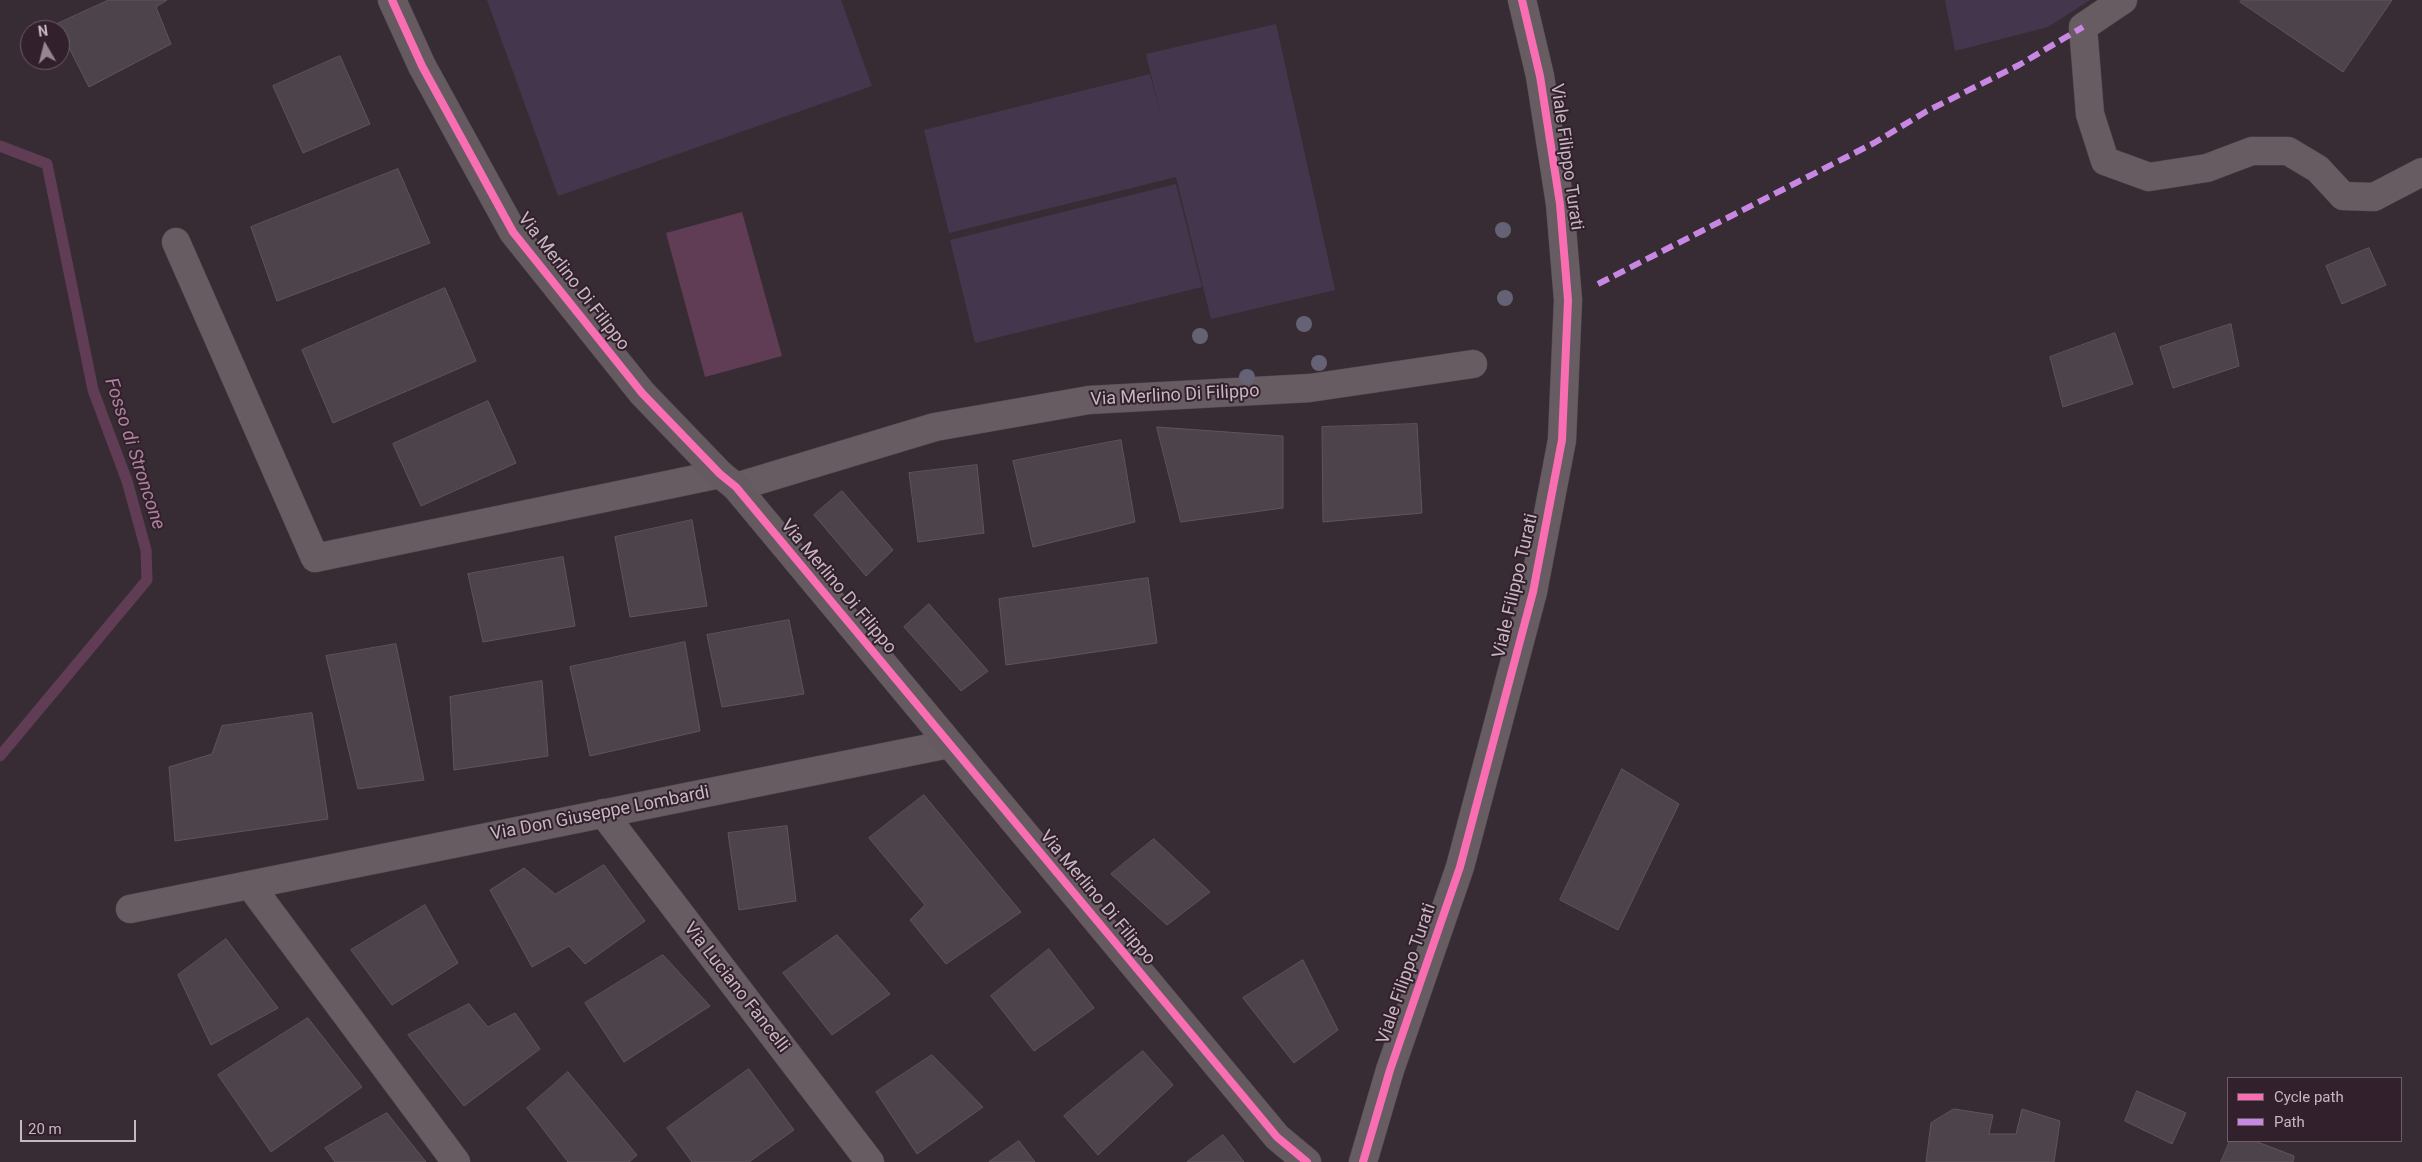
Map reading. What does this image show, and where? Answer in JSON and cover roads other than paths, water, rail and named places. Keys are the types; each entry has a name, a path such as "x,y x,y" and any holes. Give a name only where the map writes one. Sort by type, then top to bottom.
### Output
{"main road":[{"name":"Via Merlino Di Filippo","path":"392,0 422,66 513,232 642,393 728,481 1277,1137 1307,1162"}],"street":[{"name":"Viale Filippo Turati","path":"1363,1162 1390,1070 1460,867 1533,592 1562,440 1568,300 1560,204 1540,76 1522,0"},
{"path":"2123,0 2083,28 2090,114 2105,161 2149,177 2208,168 2252,151 2288,151 2318,169 2344,196 2374,197 2422,172"},
{"name":"Via Merlino Di Filippo","path":"176,242 315,558 728,481 935,427 1089,400 1310,388 1473,364"},
{"name":"Via Don Giuseppe Lombardi","path":"130,909 949,744"},
{"name":"Via Luciano Fancelli","path":"603,814 870,1162"},
{"path":"250,885 456,1162"}],"waterway":[{"name":"Fosso di Stroncone","path":"0,146 47,164 93,390 127,481 146,550 147,580 0,756"}]}
